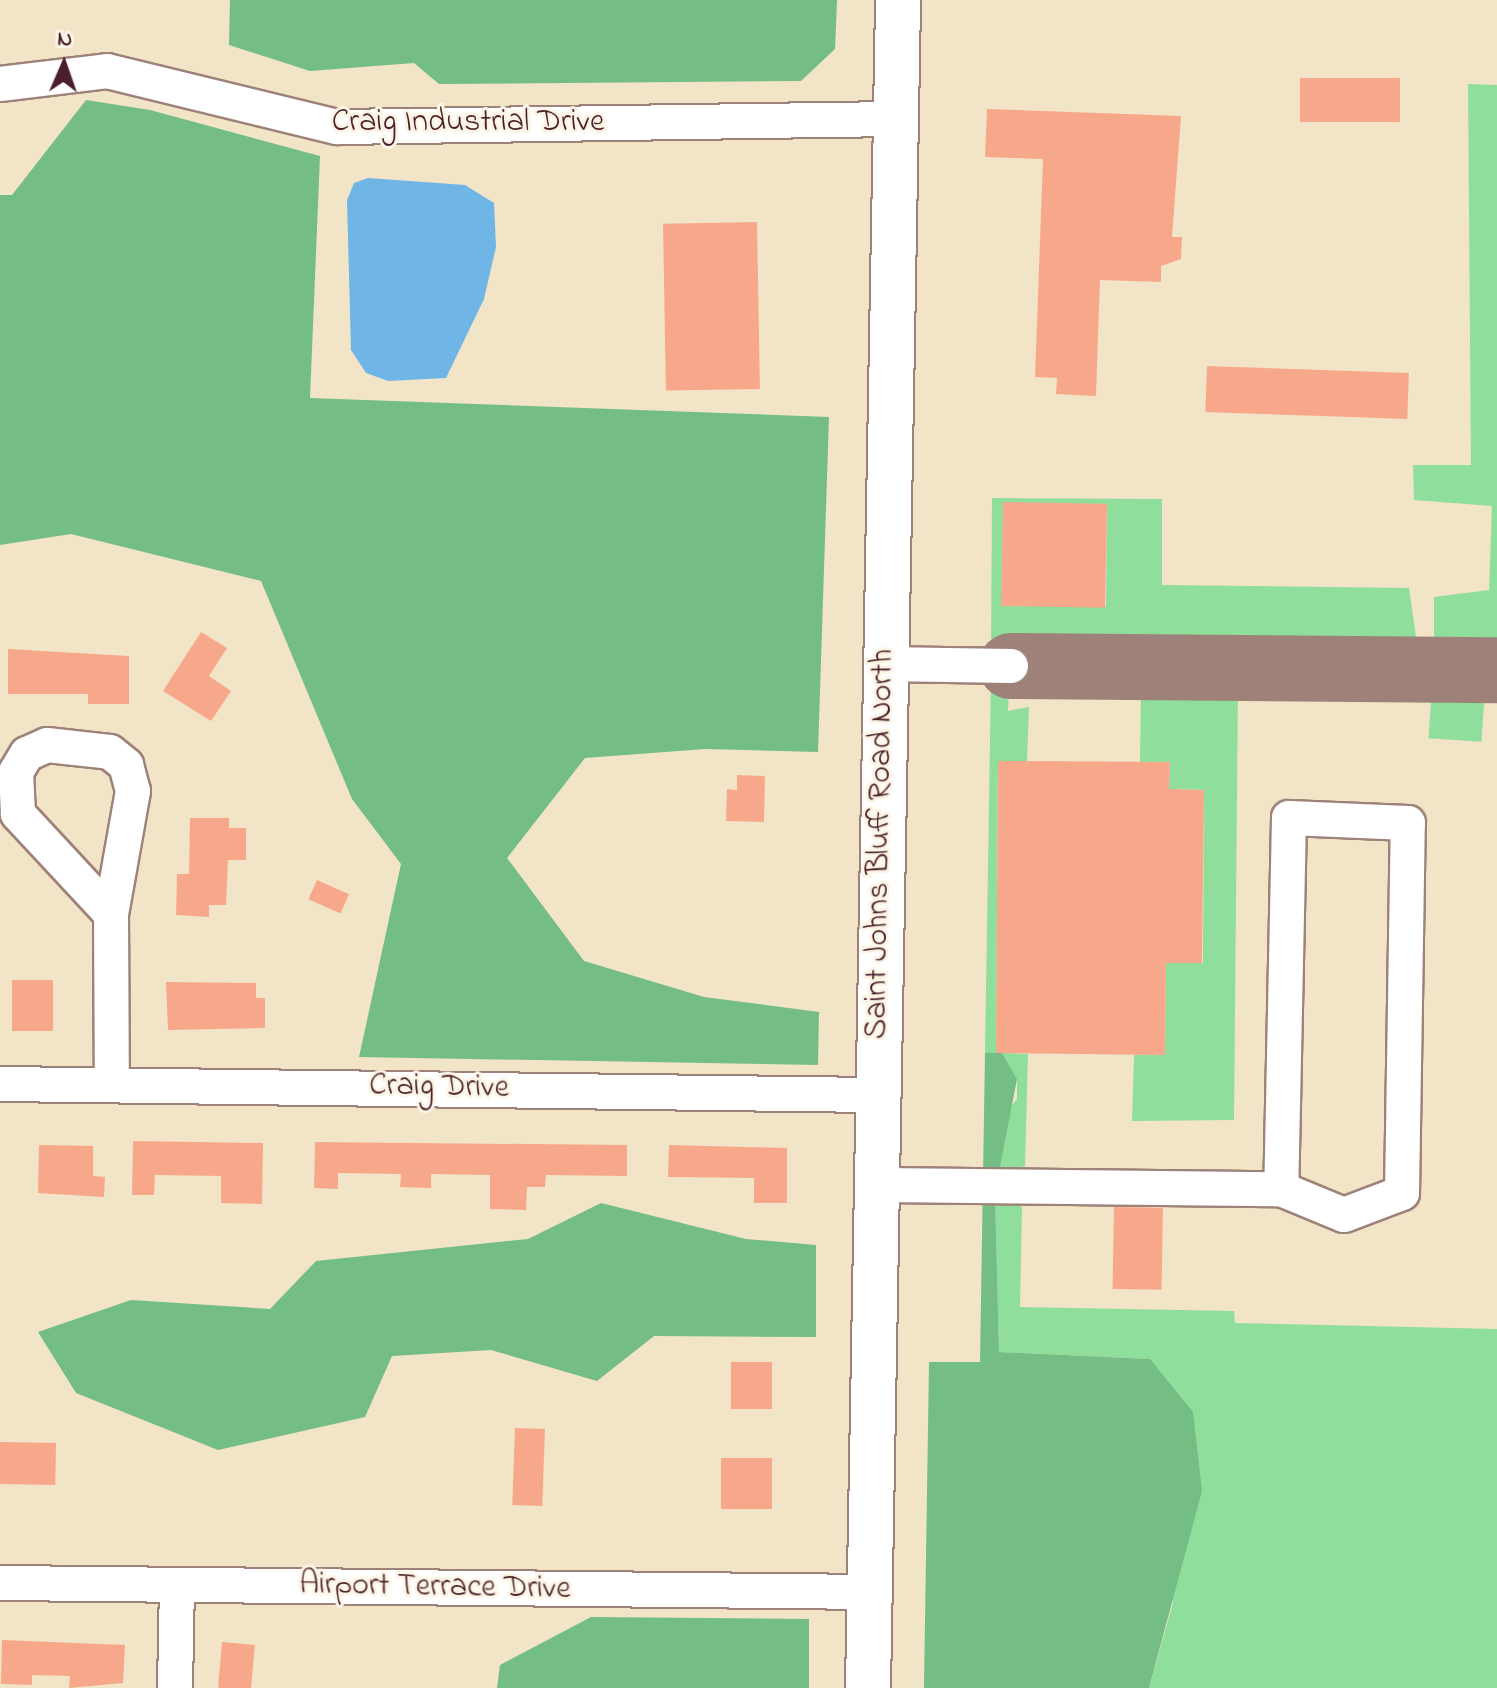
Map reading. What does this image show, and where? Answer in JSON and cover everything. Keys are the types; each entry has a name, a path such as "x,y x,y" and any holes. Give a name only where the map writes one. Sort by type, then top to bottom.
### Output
{"main road":[{"name":"Saint Johns Bluff Road North","path":"868,1688 883,664 898,0"}],"street":[{"name":"Craig Industrial Drive","path":"0,84 107,71 337,127 896,119"},
{"path":"883,664 1011,666"},
{"path":"111,914 18,814 16,772 27,754 47,745 110,752 126,765 133,791 111,914 112,1084"},
{"path":"876,1185 1281,1189 1344,1215 1402,1193 1408,823 1289,818 1281,1189"},
{"name":"Craig Drive","path":"0,1084 878,1095"},
{"name":"Airport Terrace Drive","path":"0,1583 869,1592"},
{"path":"175,1688 177,1585"}],"green space":[{"path":"230,0 837,0 835,49 801,81 439,84 414,63 310,71 229,45"},
{"path":"1468,84 1497,85 1497,650 1444,650 1434,641 1434,597 1489,590 1492,506 1414,500 1413,465 1471,465"},
{"path":"86,100 150,110 320,156 310,398 829,417 818,752 705,749 585,758 507,858 584,961 704,997 819,1012 818,1065 359,1057 401,864 352,799 261,581 71,534 0,545 0,195 12,195"},
{"path":"992,498 1162,499 1162,585 1409,588 1416,637 1405,650 1027,647 1021,655 991,656","holes":["1107,503 1106,606 1003,605"]},
{"path":"1011,676 1020,688 1009,693 1008,711 1029,707 1027,761 998,761 996,1054 985,1053 991,677"},
{"path":"1432,686 1485,690 1481,742 1429,738"},
{"path":"1141,689 1238,689 1234,1120 1132,1121 1134,1055 1165,1055 1166,963 1203,963 1204,790 1169,789 1170,763 1140,762"},
{"path":"985,1053 1002,1053 1017,1079 995,1192 999,1352 1150,1359 1193,1412 1202,1491 1149,1688 924,1688 929,1362 980,1362"},
{"path":"1002,1053 1028,1054 1025,1166 997,1176 1006,1113 1017,1099 1017,1079"},
{"path":"995,1192 1016,1193 1022,1208 1020,1307 1234,1311 1235,1323 1497,1329 1497,1688 1149,1688 1173,1603 1150,1359 999,1352"},
{"path":"601,1203 746,1239 816,1245 816,1337 654,1336 597,1381 491,1350 392,1356 365,1417 218,1450 76,1393 38,1332 131,1300 270,1309 316,1261 528,1239"},
{"path":"591,1617 809,1619 809,1688 497,1688 500,1665"}],"water":[{"path":"368,178 465,185 494,203 496,247 484,299 446,378 388,381 366,373 351,350 347,200 354,183"}],"building":[{"path":"1300,78 1400,78 1400,122 1300,122"},
{"path":"987,109 1181,116 1172,237 1182,237 1181,259 1161,266 1161,282 1100,280 1096,396 1056,394 1057,378 1035,377 1043,159 985,157"},
{"path":"757,222 760,389 666,391 663,224"},
{"path":"1207,366 1409,373 1407,419 1205,412"},
{"path":"1003,502 1107,504 1105,608 1001,606"},
{"path":"201,632 227,648 209,676 231,691 211,721 163,691"},
{"path":"8,649 129,656 129,704 88,704 88,694 8,694"},
{"path":"998,761 1170,762 1169,789 1204,790 1202,963 1166,963 1165,1055 996,1053"},
{"path":"737,775 765,776 764,822 726,821 727,789 737,790"},
{"path":"190,818 229,818 229,828 246,828 246,860 228,860 226,905 209,905 209,917 176,915 177,874 189,874"},
{"path":"317,880 349,894 340,913 308,899"},
{"path":"12,980 53,980 53,1031 12,1031"},
{"path":"166,982 256,983 256,998 265,998 265,1028 168,1030"},
{"path":"133,1141 263,1143 262,1204 221,1203 221,1176 155,1175 154,1195 132,1195"},
{"path":"315,1142 627,1145 627,1176 546,1175 545,1187 527,1187 526,1210 490,1209 490,1175 431,1174 431,1188 400,1187 401,1174 338,1173 338,1189 314,1188"},
{"path":"39,1145 93,1146 93,1176 105,1177 104,1197 38,1193"},
{"path":"669,1145 787,1148 787,1203 754,1203 754,1178 668,1177"},
{"path":"1114,1207 1163,1208 1162,1290 1113,1289"},
{"path":"731,1362 772,1362 772,1409 731,1409"},
{"path":"515,1428 545,1429 542,1506 512,1505"},
{"path":"0,1442 56,1443 55,1485 0,1484"},
{"path":"721,1458 772,1458 772,1509 721,1509"},
{"path":"2,1640 125,1645 123,1683 69,1688 70,1676 32,1675 32,1685 1,1684"},
{"path":"222,1642 255,1645 251,1688 218,1688"}],"taxiway":[{"path":"1011,666 1497,670"}]}
